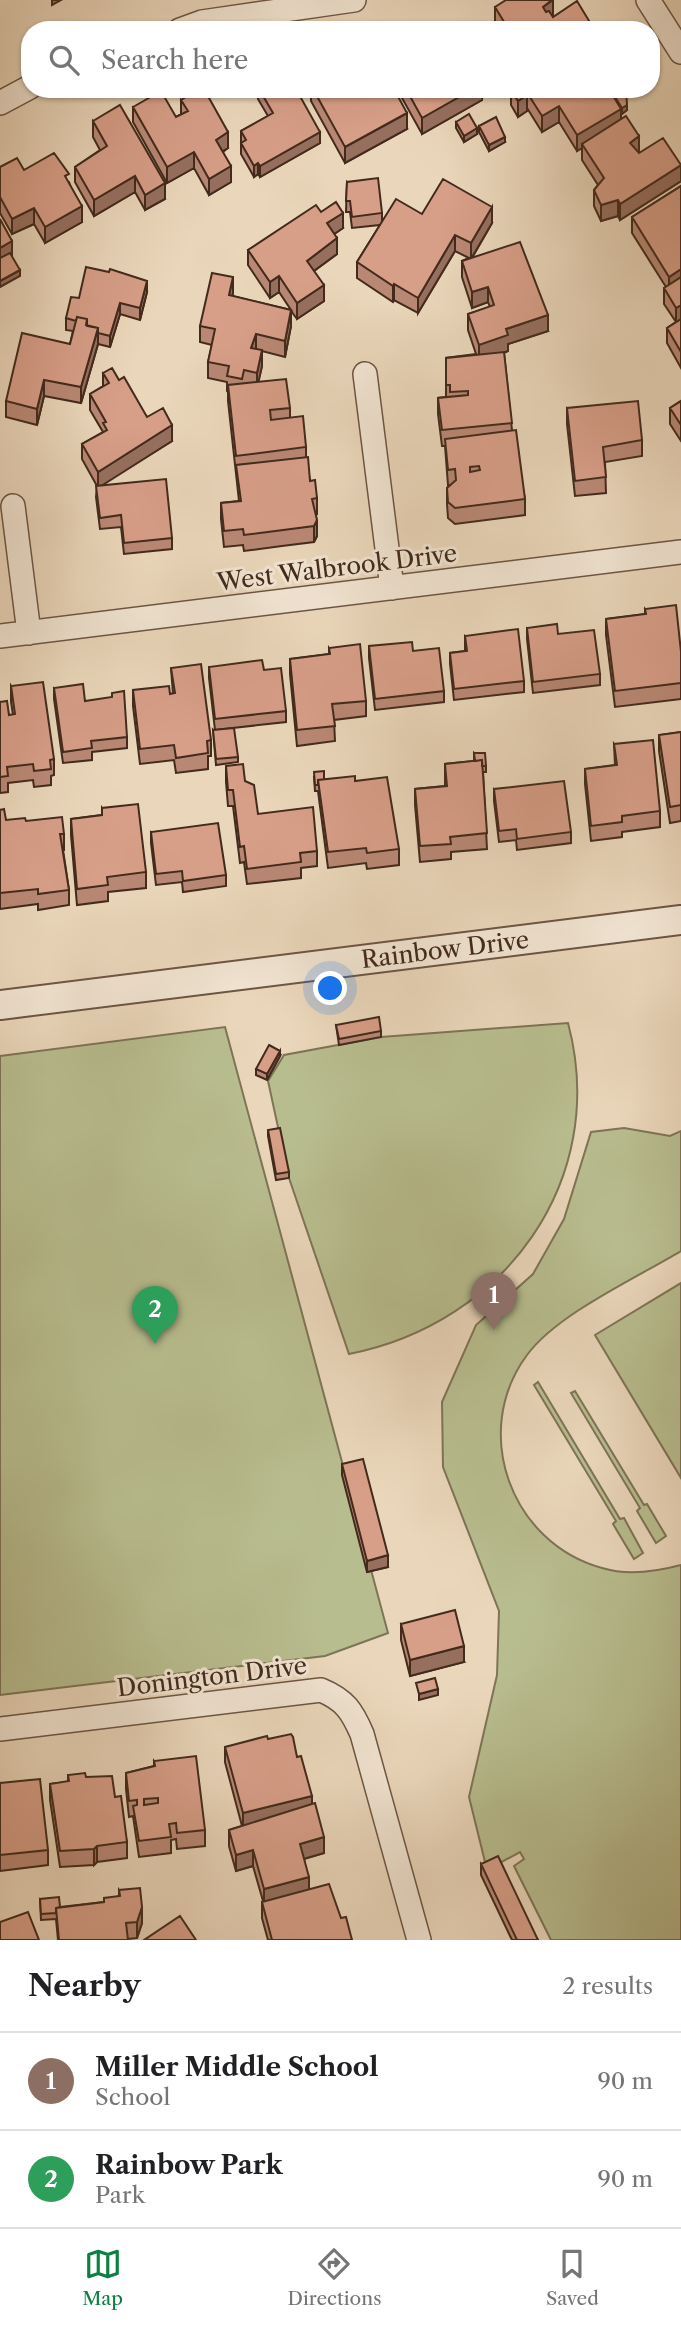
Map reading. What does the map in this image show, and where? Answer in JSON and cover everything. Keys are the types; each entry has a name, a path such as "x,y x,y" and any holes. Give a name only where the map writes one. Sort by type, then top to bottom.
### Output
{"street":[{"path":"209,21 354,0"},
{"path":"648,0 681,52"},
{"path":"0,103 21,92"},
{"path":"365,374 391,587"},
{"path":"13,506 29,633"},
{"name":"West Walbrook Drive","path":"0,636 681,552"},
{"name":"Rainbow Drive","path":"0,1005 681,920"},
{"name":"Donington Drive","path":"0,1730 321,1690 341,1698 351,1709 362,1734 419,1940"}],"green space":[{"path":"568,1023 577,1081 573,1137 558,1189 532,1236 497,1277 455,1312 405,1338 349,1354 289,1178 268,1081 284,1055 381,1037"},
{"path":"225,1027 388,1633 325,1656 0,1695 0,1056"},
{"path":"624,1128 670,1136 681,1131 681,1251 577,1311 540,1340 527,1355 510,1385 502,1417 502,1450 509,1481 523,1510 544,1535 570,1555 602,1568 622,1572 651,1571 681,1565 681,1940 551,1940 514,1866 524,1859 520,1852 487,1870 469,1797 497,1675 499,1611 443,1467 442,1402 476,1325 533,1274 564,1219 591,1132"},
{"path":"681,1283 681,1478 595,1335"},
{"path":"538,1382 620,1519 624,1518 643,1553 634,1559 613,1524 616,1521 534,1385"},
{"path":"575,1391 644,1505 647,1504 666,1536 656,1543 637,1511 640,1508 571,1393"}],"building":[{"path":"506,0 552,0 543,7 553,17 577,1 589,21 504,21 495,7"},
{"path":"149,98 165,98 176,117 188,111 181,100 209,98 228,132 216,140 231,166 209,179 194,152 167,167 133,107"},
{"path":"264,98 301,98 320,132 260,166 258,163 254,166 241,143 246,140 241,131 273,113"},
{"path":"318,98 399,98 407,113 345,147"},
{"path":"411,98 457,98 422,118"},
{"path":"530,98 614,98 621,109 577,135 559,106 542,116"},
{"path":"616,98 627,98 627,105 622,108"},
{"path":"120,105 165,183 145,195 135,176 94,200 75,167 107,146 93,121"},
{"path":"469,114 477,128 464,136 456,122"},
{"path":"626,116 639,136 630,143 639,153 663,138 681,165 620,204 618,200 601,205 594,190 604,178 582,144"},
{"path":"496,117 505,137 489,145 479,126"},
{"path":"54,153 69,174 65,176 82,206 45,227 34,208 12,219 0,197 0,167 17,158 24,170"},
{"path":"378,178 382,213 352,217 350,201 346,201 347,182"},
{"path":"443,179 492,207 471,243 455,235 418,298 394,284 393,286 357,262 396,199 422,214"},
{"path":"681,186 681,269 669,277 632,217"},
{"path":"336,202 343,213 327,223 337,238 307,261 324,285 297,303 279,276 270,282 248,250 316,205 321,212"},
{"path":"0,219 12,241 0,248"},
{"path":"520,242 548,315 506,329 508,335 479,345 468,314 494,305 488,287 472,292 462,261"},
{"path":"10,253 20,270 0,281 0,258"},
{"path":"86,267 109,272 110,269 147,281 140,308 120,303 110,336 98,333 98,328 87,326 87,319 77,317 76,321 66,318 71,297 79,298"},
{"path":"212,273 233,277 229,295 291,310 285,341 256,334 251,348 262,350 257,373 244,370 242,379 227,376 229,366 208,362 215,329 200,326"},
{"path":"681,277 681,305 676,308 664,288"},
{"path":"77,317 87,319 86,325 98,328 81,387 44,380 37,409 6,401 22,333 70,344"},
{"path":"681,319 681,352 667,328"},
{"path":"504,352 512,423 442,430 438,398 468,395 468,391 450,392 450,385 446,385 446,358"},
{"path":"112,368 119,380 124,377 147,417 163,408 172,425 98,472 82,444 107,430 103,423 106,422 90,394 109,383 103,373"},
{"path":"286,379 290,408 270,410 271,420 303,416 306,447 236,456 228,385"},
{"path":"638,401 642,440 603,447 606,477 575,481 567,408"},
{"path":"681,401 681,425 670,408"},
{"path":"516,430 525,499 455,508 448,502 447,488 456,480 455,469 448,470 445,439","holes":["479,466 480,470 470,472 470,467"]},
{"path":"308,457 310,481 315,480 317,498 312,499 317,520 314,526 244,535 243,529 224,531 221,503 241,501 236,465"},
{"path":"166,479 172,538 124,543 121,515 100,518 96,486"},
{"path":"676,605 681,683 615,691 606,619 646,614 645,609"},
{"path":"557,624 558,634 594,630 600,674 533,682 527,628"},
{"path":"518,629 524,681 454,689 450,653 467,651 465,636"},
{"path":"412,642 413,651 439,648 444,691 375,699 369,646"},
{"path":"360,644 366,701 332,704 335,726 297,730 290,659 330,654 329,648"},
{"path":"262,660 264,670 281,668 286,711 215,719 209,667"},
{"path":"201,664 211,740 207,741 208,753 176,758 174,745 140,749 133,690 169,686 170,694 175,693 171,668"},
{"path":"43,682 54,759 50,760 51,769 34,771 33,764 7,767 8,776 0,777 0,702 7,701 9,715 15,714 11,686"},
{"path":"83,684 85,701 112,697 112,693 124,691 127,737 91,741 92,748 63,752 54,688"},
{"path":"234,728 238,757 216,759 213,730"},
{"path":"681,732 681,805 670,807 659,735"},
{"path":"653,740 660,811 622,816 622,822 591,826 585,769 617,765 614,744"},
{"path":"474,753 485,753 486,766 482,766 482,760 475,761"},
{"path":"482,760 487,833 450,837 451,844 420,846 415,789 447,786 445,764"},
{"path":"243,764 245,781 254,785 258,814 313,807 317,851 300,853 301,862 247,869 244,846 240,847 233,790 228,790 226,766"},
{"path":"324,771 324,780 318,780 318,785 315,785 314,772"},
{"path":"355,776 355,781 387,777 399,849 367,853 366,848 328,852 318,780"},
{"path":"564,781 571,832 517,839 516,829 499,831 494,789"},
{"path":"138,804 146,872 107,877 108,885 77,889 71,819 102,815 102,808"},
{"path":"4,809 6,820 62,817 64,834 60,834 69,890 38,894 38,889 0,893 0,810"},
{"path":"218,823 226,875 183,881 182,871 156,874 151,832"},
{"path":"379,1017 381,1031 339,1039 336,1025"},
{"path":"269,1045 280,1051 267,1074 256,1069"},
{"path":"280,1128 289,1172 276,1174 268,1130"},
{"path":"363,1459 388,1555 367,1561 342,1464"},
{"path":"455,1610 464,1646 410,1660 401,1624"},
{"path":"435,1678 438,1689 419,1694 416,1683"},
{"path":"291,1734 297,1757 301,1756 312,1796 243,1813 225,1747 267,1736 268,1739"},
{"path":"196,1756 205,1830 177,1833 176,1823 169,1824 171,1837 139,1841 133,1806 137,1805 137,1800 129,1801 126,1773 155,1766 154,1761","holes":["158,1798 158,1803 144,1805 144,1799"]},
{"path":"85,1773 86,1777 112,1776 115,1797 121,1796 127,1842 97,1846 94,1849 60,1851 50,1784 69,1781 68,1775"},
{"path":"40,1779 48,1850 0,1855 0,1783"},
{"path":"315,1803 324,1837 300,1844 309,1877 264,1889 253,1850 236,1855 229,1830"},
{"path":"498,1856 538,1940 517,1940 481,1864"},
{"path":"329,1884 341,1918 346,1917 352,1940 272,1940 262,1902"},
{"path":"140,1888 142,1907 137,1922 126,1923 128,1940 59,1940 56,1908 104,1902 104,1898 120,1896 119,1890"},
{"path":"59,1897 60,1907 56,1908 56,1913 41,1914 40,1899"},
{"path":"28,1912 39,1940 0,1940 0,1922"},
{"path":"180,1916 196,1940 144,1940"}],"place":[{"name":"Miller Middle School","path":"494,1330"},
{"name":"Rainbow Park","path":"155,1344"}]}
